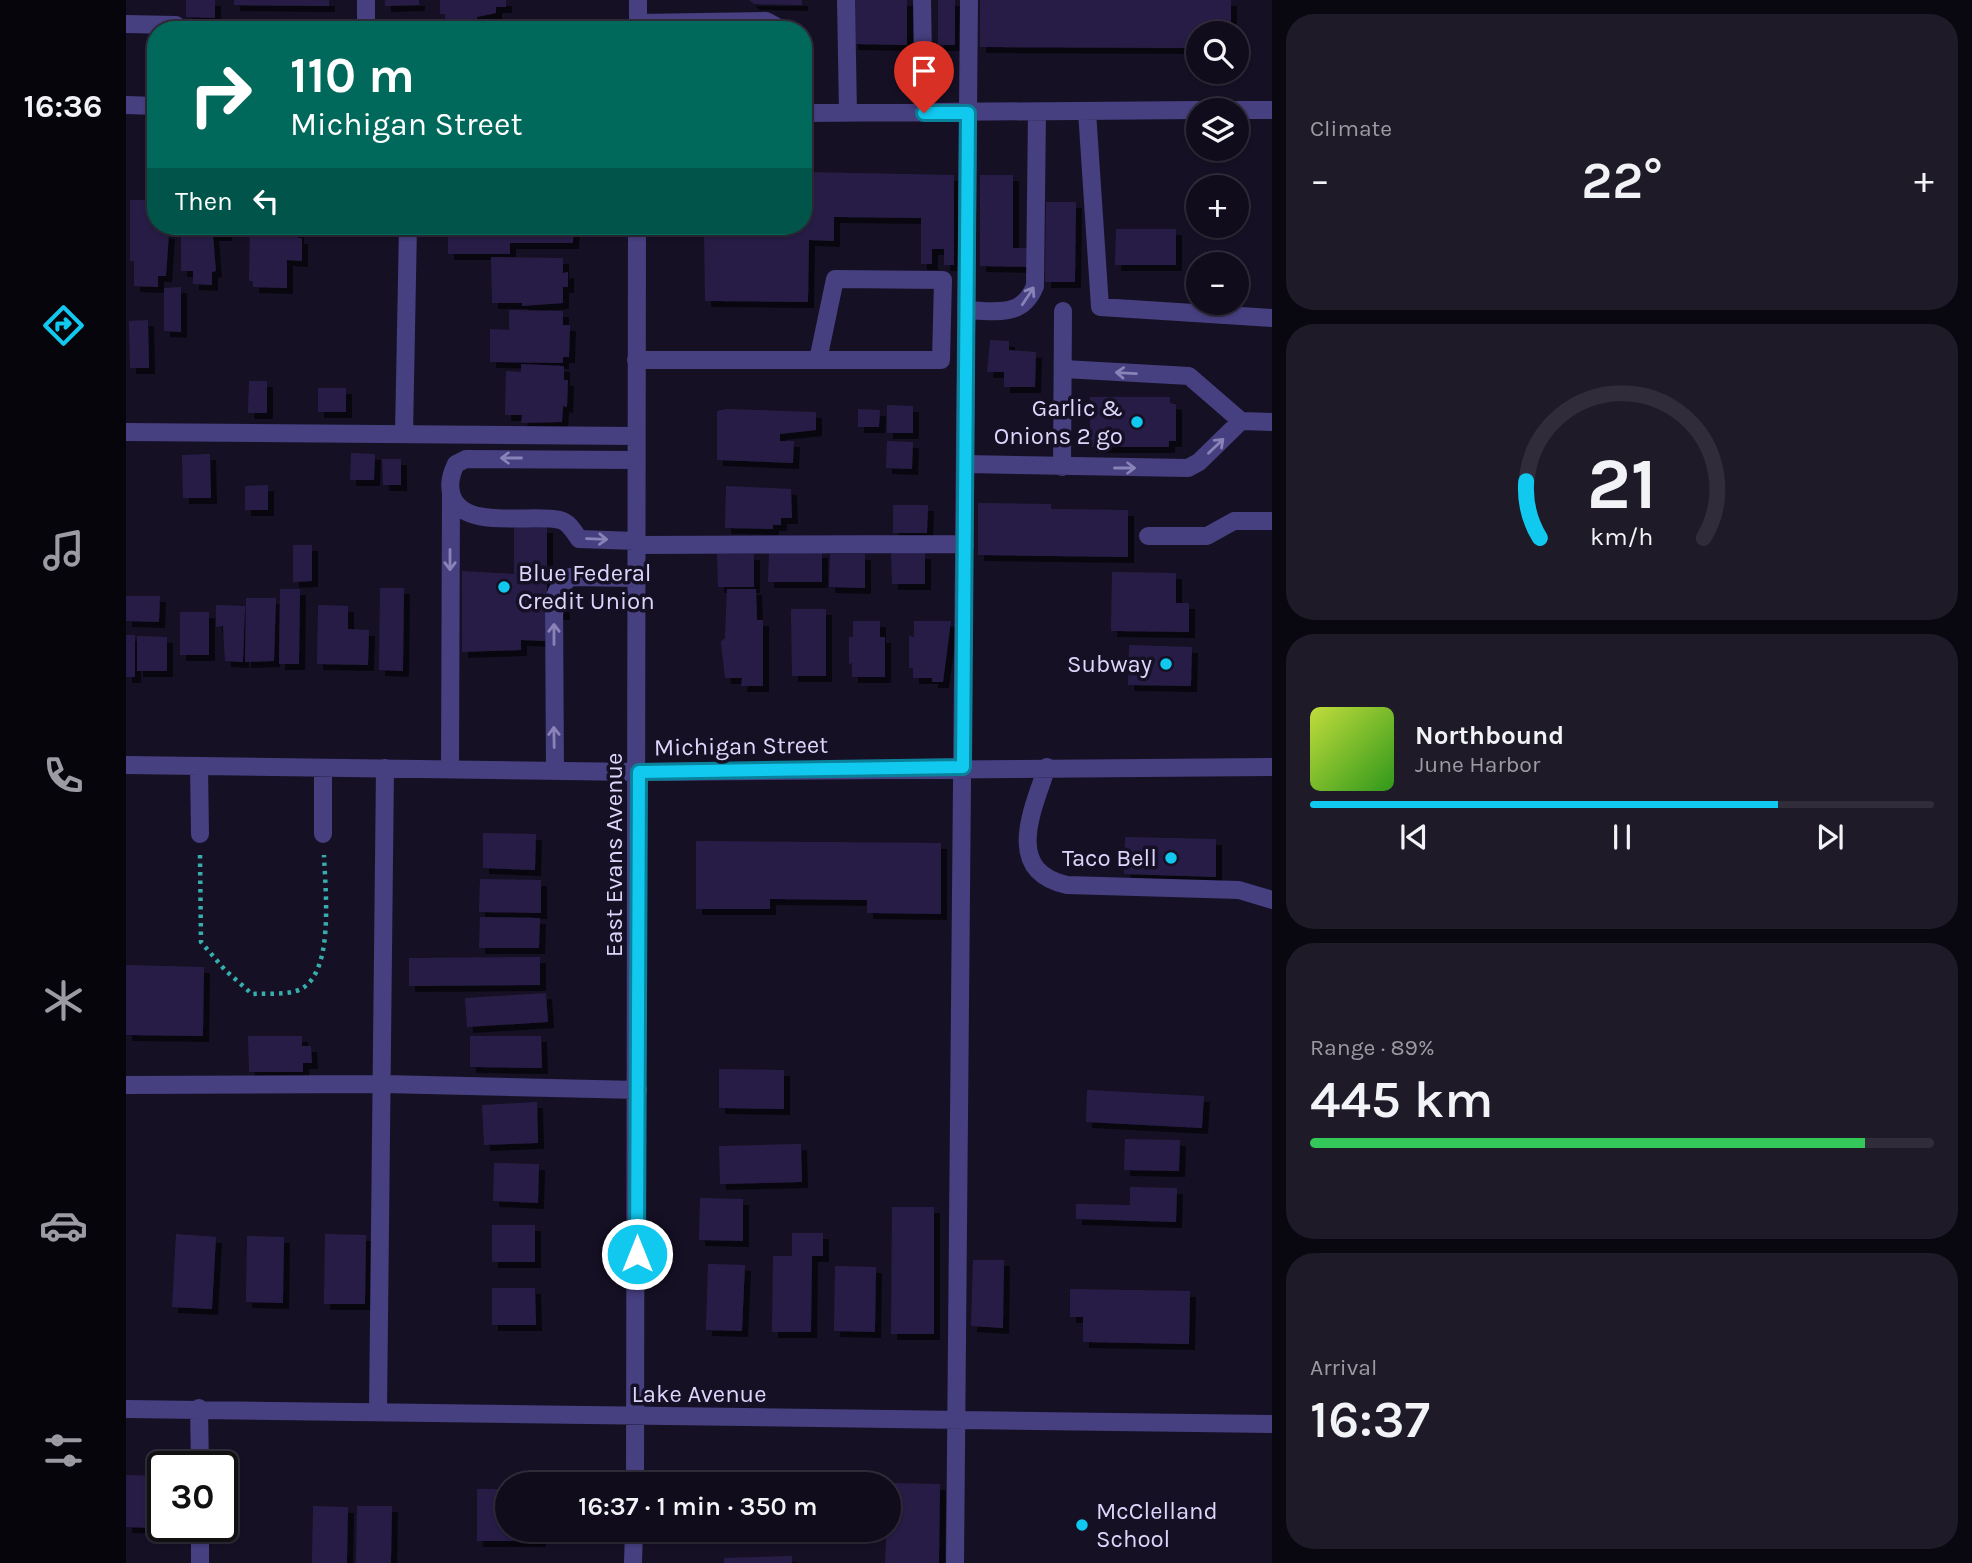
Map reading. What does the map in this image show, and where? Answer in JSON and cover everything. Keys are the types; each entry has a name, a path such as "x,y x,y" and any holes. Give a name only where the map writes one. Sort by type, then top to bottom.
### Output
{"street":[{"path":"366,0 366,21"},
{"path":"638,0 638,21"},
{"path":"846,0 848,113"},
{"path":"922,0 924,113"},
{"path":"955,1563 969,0"},
{"path":"126,24 147,25"},
{"path":"126,105 147,106"},
{"path":"812,109 848,113 1186,110"},
{"path":"1249,110 1272,110"},
{"path":"1087,111 1100,307 1272,318"},
{"path":"967,310 1013,311 1030,297 1035,286 1037,112"},
{"path":"404,434 408,235"},
{"name":"East Evans Avenue","path":"635,1472 639,772 636,578 638,235"},
{"path":"636,360 818,360 941,360 943,280 835,279 818,360"},
{"path":"1062,467 1063,311"},
{"path":"1063,369 1189,376 1241,421 1272,422"},
{"path":"965,464 1188,468 1199,462 1241,421"},
{"path":"126,432 636,436"},
{"path":"450,769 452,471 460,460 466,458 636,460"},
{"path":"451,492 454,500 464,509 484,518 563,520 579,539 636,543 965,544"},
{"path":"1148,536 1207,536 1234,521 1272,521"},
{"path":"555,771 554,599 557,591 570,577 636,578"},
{"name":"Michigan Street","path":"126,765 639,772 963,767 1272,767"},
{"path":"199,766 200,834"},
{"path":"1047,767 1027,840 1031,861 1049,880 1067,885 1239,890 1272,900"},
{"path":"323,768 324,834"},
{"path":"378,1412 384,1084 385,768"},
{"path":"126,1085 384,1084 638,1090"},
{"path":"199,1408 200,1451"},
{"name":"Lake Avenue","path":"126,1409 199,1408 637,1418 1272,1424"},
{"path":"200,1542 200,1563"},
{"path":"633,1563 634,1542"}],"path":[{"path":"200,834 201,942 225,970 252,994 296,991 313,982 322,963 325,923 324,834"}],"building":[{"path":"186,0 215,0 215,18 186,17"},
{"path":"234,0 329,0 329,6 234,5"},
{"path":"385,0 419,0 419,5 385,6"},
{"path":"440,0 506,0 506,7 496,7 496,13 477,17 477,21 445,21 445,14 440,14"},
{"path":"749,0 802,0 802,5 754,4"},
{"path":"852,0 907,0 907,45 852,44"},
{"path":"938,0 955,0 955,45 938,45"},
{"path":"980,0 1231,0 1231,21 1186,21 1186,48 980,47"},
{"path":"812,172 954,175 954,265 944,265 944,249 932,249 932,264 921,264 921,218 834,217 834,241 809,240 808,302 705,301 704,235 812,235"},
{"path":"980,175 1013,175 1013,248 1032,248 1032,267 980,266"},
{"path":"130,200 147,200 147,235 169,235 166,276 158,276 158,287 134,286 134,261 130,261"},
{"path":"1046,202 1076,202 1075,282 1045,282"},
{"path":"1116,229 1176,229 1176,265 1115,265"},
{"path":"181,235 213,235 216,271 212,272 212,285 193,284 193,271 181,271"},
{"path":"250,235 298,235 298,238 302,238 302,261 287,260 287,288 253,287 253,281 249,281"},
{"path":"448,235 573,235 573,243 510,243 510,254 448,254"},
{"path":"491,257 563,258 563,273 568,272 568,287 563,287 563,303 522,306 522,303 492,303"},
{"path":"181,287 181,332 164,331 164,288"},
{"path":"509,310 563,311 563,325 570,325 569,357 563,357 563,363 490,362 490,329 509,330"},
{"path":"148,320 149,368 130,368 129,321"},
{"path":"990,340 1009,341 1009,350 1036,352 1035,387 1004,387 1004,372 987,372"},
{"path":"521,364 564,366 564,380 568,380 567,407 563,406 562,422 521,423 522,415 505,415 506,371 521,372"},
{"path":"249,381 267,381 267,413 248,413"},
{"path":"318,388 346,388 346,412 318,412"},
{"path":"1090,397 1170,397 1170,403 1176,404 1176,441 1169,441 1169,447 1090,447"},
{"path":"887,405 913,406 913,433 887,433"},
{"path":"727,409 816,412 816,430 780,434 780,441 794,441 793,463 717,460 717,411"},
{"path":"858,409 880,410 879,427 858,427"},
{"path":"887,441 913,442 912,469 886,468"},
{"path":"351,453 375,454 374,480 350,480"},
{"path":"210,454 211,498 183,498 182,455"},
{"path":"382,459 401,459 401,485 383,485"},
{"path":"268,485 268,510 245,510 245,486"},
{"path":"726,486 791,489 792,518 781,518 781,525 773,525 773,529 725,528"},
{"path":"978,503 1051,504 1051,509 1128,510 1128,557 978,555"},
{"path":"893,505 928,505 927,533 893,533"},
{"name":"Blue Federal Credit Union","path":"514,527 547,527 547,601 563,601 564,614 546,614 545,641 521,640 521,650 462,652 462,571 514,574"},
{"path":"293,545 312,545 312,581 293,582"},
{"path":"769,552 822,552 822,582 768,582"},
{"path":"891,553 925,553 925,584 892,584"},
{"path":"717,554 754,554 754,587 718,587"},
{"path":"830,554 865,554 865,588 829,587"},
{"path":"1112,572 1176,573 1176,603 1189,603 1189,632 1111,631"},
{"path":"380,588 404,588 403,671 379,670"},
{"path":"280,589 300,589 299,664 279,664"},
{"path":"727,589 756,589 757,620 763,620 763,686 741,686 742,678 725,678 721,642 725,638"},
{"path":"126,596 160,596 159,622 126,621"},
{"path":"246,598 276,598 274,661 245,662"},
{"path":"216,605 245,606 243,662 225,661 223,626 216,627"},
{"path":"318,605 348,606 348,629 369,630 368,665 317,664"},
{"path":"791,609 826,609 826,676 792,676"},
{"path":"180,612 209,612 209,655 180,655"},
{"path":"853,621 880,621 880,637 885,637 885,677 852,677 849,637 853,637"},
{"path":"914,621 951,621 943,682 932,682 932,678 913,678 913,668 909,668 909,636 914,637"},
{"path":"126,635 135,635 135,677 126,677"},
{"path":"137,636 167,637 167,671 137,671"},
{"path":"1129,645 1192,647 1191,686 1128,685"},
{"path":"483,833 536,834 535,870 483,868"},
{"path":"1125,837 1216,839 1216,877 1124,874"},
{"path":"696,841 941,843 941,914 867,913 867,900 770,899 770,909 696,909"},
{"path":"480,879 541,880 541,913 479,912"},
{"path":"480,917 540,918 539,948 479,948"},
{"path":"540,957 540,985 409,986 409,958"},
{"path":"126,965 204,967 203,1036 126,1035"},
{"path":"546,993 548,1022 467,1027 465,998"},
{"path":"248,1036 302,1036 302,1046 311,1046 312,1063 303,1063 303,1072 249,1072"},
{"path":"470,1036 541,1036 542,1068 470,1067"},
{"path":"719,1069 784,1070 784,1109 719,1108"},
{"path":"1087,1090 1204,1096 1202,1128 1086,1122"},
{"path":"537,1102 538,1143 484,1145 482,1105"},
{"path":"1125,1139 1180,1140 1179,1171 1124,1170"},
{"path":"801,1144 802,1182 720,1184 719,1146"},
{"path":"494,1163 539,1164 538,1203 493,1201"},
{"path":"1130,1187 1177,1188 1176,1222 1076,1219 1076,1204 1130,1205"},
{"path":"700,1198 743,1199 743,1241 699,1240"},
{"path":"892,1207 934,1207 934,1334 891,1334"},
{"path":"492,1225 535,1225 535,1262 492,1262"},
{"path":"792,1233 823,1233 823,1256 812,1256 811,1332 772,1332 773,1256 792,1256"},
{"path":"176,1234 216,1237 212,1309 172,1307"},
{"path":"325,1234 366,1235 365,1304 324,1304"},
{"path":"247,1236 284,1237 283,1303 246,1302"},
{"path":"973,1260 1004,1260 1003,1328 971,1326"},
{"path":"708,1264 745,1265 742,1331 706,1330"},
{"path":"835,1266 876,1267 875,1332 834,1331"},
{"path":"492,1288 535,1288 536,1325 492,1325"},
{"path":"1070,1289 1190,1291 1189,1344 1083,1342 1083,1317 1070,1317"},
{"path":"126,1475 147,1476 147,1528 126,1527"},
{"path":"901,1483 940,1484 939,1563 885,1563 886,1542 901,1542"},
{"path":"477,1489 495,1489 495,1541 477,1541"},
{"path":"313,1506 348,1507 347,1563 312,1563"},
{"path":"357,1506 392,1506 391,1563 356,1563"},
{"path":"792,1556 792,1563 724,1563 724,1558"}],"place":[{"name":"Garlic & Onions 2 go","path":"1137,422"},
{"name":"Blue Federal Credit Union","path":"504,587"},
{"name":"Subway","path":"1166,664"},
{"name":"Taco Bell","path":"1171,858"},
{"name":"McClelland School","path":"1082,1525"}],"route":[{"path":"637,1254 639,772 963,767 968,113 924,113"}]}
